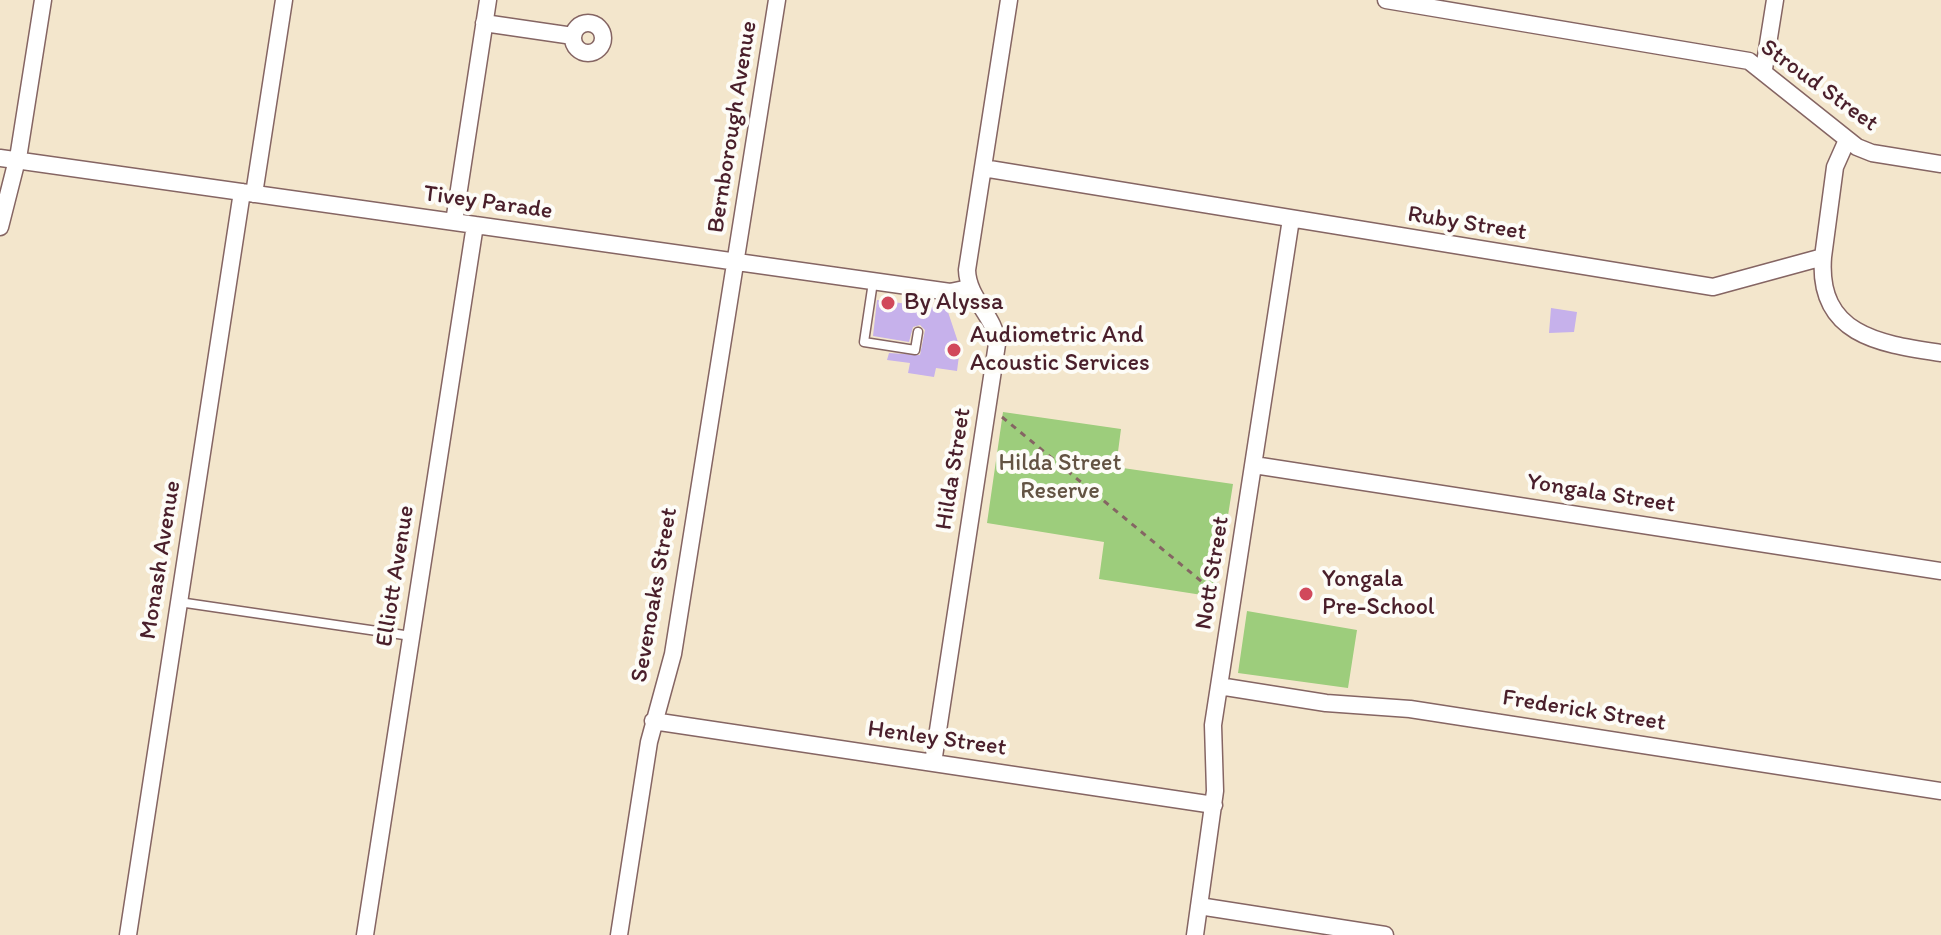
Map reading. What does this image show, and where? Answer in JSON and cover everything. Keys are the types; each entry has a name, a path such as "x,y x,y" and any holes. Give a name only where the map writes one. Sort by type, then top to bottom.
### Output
{"street":[{"path":"0,227 9,159 43,0"},
{"name":"Monash Avenue","path":"128,935 178,602 284,0"},
{"path":"454,222 488,0"},
{"name":"Bernborough Avenue","path":"735,262 777,0"},
{"path":"969,288 967,270 1009,0"},
{"name":"Stroud Street","path":"1386,0 1729,56 1764,69 1847,140 1872,153 1941,164"},
{"path":"1764,69 1775,0"},
{"path":"484,23 573,36"},
{"path":"1847,140 1835,167 1823,257 1827,295 1846,324 1875,341 1941,353"},
{"name":"Tivey Parade","path":"9,159 950,292 969,288"},
{"name":"Ruby Street","path":"983,168 1704,287 1723,286 1769,269 1823,257"},
{"name":"Nott Street","path":"1195,935 1216,782 1212,738 1291,219"},
{"name":"Elliott Avenue","path":"365,935 475,225"},
{"name":"Sevenoaks Street","path":"619,935 653,721 673,654 735,262"},
{"name":"Hilda Street","path":"933,763 997,344 994,330 969,288"},
{"name":"Yongala Street","path":"1254,465 1941,571"},
{"name":"Frederick Street","path":"1219,686 1326,703 1410,709 1941,791"},
{"name":"Henley Street","path":"653,721 1214,805"},
{"path":"1199,906 1316,930 1385,935"}],"lane":[{"path":"873,281 864,342 915,350 918,332"},
{"path":"178,602 411,636"}],"path":[{"path":"1001,416 1218,595"}],"green space":[{"name":"Hilda Street Reserve","path":"1003,412 1121,429 1116,467 1233,484 1215,597 1099,579 1104,542 987,523"},
{"path":"1247,611 1357,630 1348,688 1238,673"}],"building":[{"path":"877,300 947,309 960,348 957,371 936,368 934,377 908,373 910,363 887,360 889,353 920,355 925,330 920,325 913,327 909,342 873,336"},
{"path":"1551,308 1577,312 1574,332 1549,333"}],"place":[{"name":"By Alyssa","path":"888,303"},
{"name":"Audiometric And Acoustic Services","path":"954,350"},
{"name":"Yongala Pre-School","path":"1306,594"}]}
